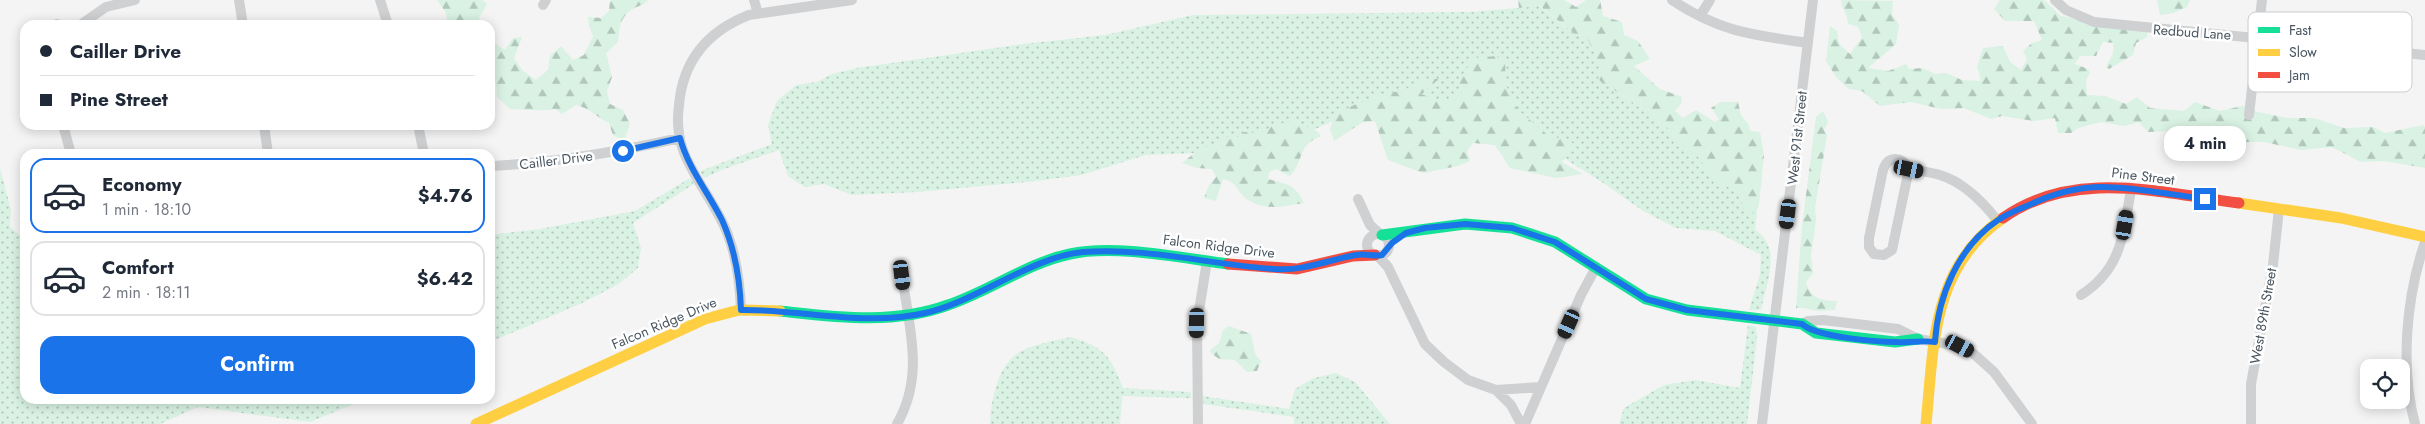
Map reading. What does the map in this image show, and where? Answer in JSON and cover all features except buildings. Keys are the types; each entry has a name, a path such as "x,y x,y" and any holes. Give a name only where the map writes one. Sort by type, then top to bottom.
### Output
{"street":[{"path":"88,20 106,8 135,0"},
{"path":"239,0 242,20"},
{"path":"380,0 386,20"},
{"path":"754,0 758,14"},
{"path":"741,310 739,277 728,235 689,163 680,138 678,126 680,94 684,77 695,54 714,34 727,25 758,14 852,0"},
{"path":"1672,0 1726,29 1808,43"},
{"path":"1700,16 1710,0"},
{"name":"West 91st Street","path":"1762,424 1813,0"},
{"name":"Redbud Lane","path":"2055,0 2066,10 2094,22 2144,29 2248,36"},
{"name":"Redbud Lane","path":"2412,54 2425,55"},
{"path":"2249,115 2252,92"},
{"path":"65,130 70,149"},
{"path":"265,130 267,149"},
{"path":"419,130 423,149"},
{"name":"Cailler Drive","path":"495,166 530,164 623,151 680,138"},
{"path":"1896,158 1906,163 1909,169 1892,250 1884,255 1874,254 1869,247 1869,238 1885,163 1896,158"},
{"path":"1909,169 1939,174 1954,181 1979,199 1997,220 1972,245 1953,274 1940,307 1926,424"},
{"name":"Pine Street","path":"1997,220 2062,191 2104,187 2279,209 2368,223 2425,237"},
{"path":"2081,295 2100,281 2116,259 2122,242 2131,190"},
{"path":"1358,199 1370,224 1387,240 1388,267"},
{"name":"West 89th Street","path":"2251,424 2251,384 2272,265 2279,209"},
{"path":"1370,224 1369,251 1388,267 1425,344 1444,362 1468,380 1496,390 1541,387"},
{"path":"1357,255 1375,234 1406,233 1425,228 1465,224 1512,228 1555,242 1646,299 1687,310 1802,324 1816,333 1895,342 1918,339 1960,346 1974,354 1994,372 2032,424"},
{"path":"1376,255 1382,255 1406,233"},
{"path":"2415,424 2406,335 2412,290 2425,242"},
{"name":"Falcon Ridge Drive","path":"476,424 685,327 710,317 741,310 875,319 907,316 959,303 1039,265 1068,254 1131,252 1163,254 1289,269 1321,264 1357,255 1376,255"},
{"path":"1198,424 1197,323 1207,260"},
{"path":"1525,424 1581,295 1596,269"},
{"path":"897,424 908,402 913,377 913,350 902,275"},
{"path":"1496,390 1511,405 1521,424"}],"green space":[{"path":"437,0 482,0 487,4 480,20 447,20 446,13"},
{"path":"610,0 648,0 624,16 618,42 606,53 612,77 607,91 610,104 623,110 630,124 624,141 613,135 609,123 581,106 576,105 562,114 555,109 510,109 497,97 495,43 505,50 513,38 522,37 514,58 523,71 536,80 548,70 550,56 561,46 573,60 584,55 593,36 588,17 601,18 609,11"},
{"path":"1518,0 1564,0 1576,7 1586,0 1600,0 1603,16 1622,22 1624,35 1638,41 1650,59 1634,66 1660,89 1682,97 1681,104 1675,111 1683,118 1696,110 1715,122 1719,119 1711,108 1720,102 1738,102 1741,115 1749,125 1750,131 1760,132 1764,156 1759,205 1749,218 1743,209 1741,194 1716,181 1697,156 1678,146 1669,129 1600,81 1596,70 1601,66 1586,36 1576,35 1540,6 1519,8"},
{"path":"1841,0 1893,1 1892,14 1899,25 1896,44 1868,68 1888,71 1906,64 1909,69 1922,68 1935,74 1946,73 1962,80 1981,81 1977,67 1983,48 2003,46 2010,62 2021,70 2027,59 2023,51 2032,43 2042,40 2034,21 2005,21 1994,9 2000,0 2044,0 2061,16 2082,20 2104,28 2147,31 2147,37 2136,43 2133,55 2109,69 2106,67 2113,53 2114,43 2103,42 2096,56 2080,56 2075,64 2088,69 2090,73 2086,80 2087,95 2105,96 2126,104 2137,97 2150,108 2184,111 2195,102 2220,111 2242,106 2258,112 2287,118 2314,118 2344,128 2373,127 2385,133 2423,125 2425,127 2425,168 2384,161 2361,162 2332,147 2301,150 2264,142 2245,142 2228,135 2219,140 2168,131 2148,132 2139,122 2124,126 2101,122 2078,128 2071,133 2058,133 2055,118 2034,121 2002,116 1991,119 1964,108 1941,109 1911,102 1880,106 1862,91 1849,89 1836,77 1826,61 1830,26 1837,31 1839,44 1850,54 1862,37 1858,27 1848,24"},
{"path":"2157,0 2190,0 2187,7 2173,13 2160,15"},
{"path":"1539,6 1576,35 1586,36 1601,65 1597,70 1601,81 1759,191 1755,230 1764,237 1771,256 1769,278 1761,310 1749,310 1760,274 1761,255 1715,231 1676,228 1643,211 1556,153 1466,113 1373,103 1311,131 1222,152 1146,155 1081,175 917,192 852,195 824,184 805,187 788,176 779,150 704,178 700,171 772,144 768,125 777,101 796,85 817,82 832,74 857,68 1023,44 1105,35 1193,15 1471,12"},
{"path":"1496,56 1505,62 1506,85 1518,110 1549,136 1568,140 1577,146 1562,162 1583,174 1556,178 1510,168 1495,145 1473,143 1467,151 1470,161 1458,166 1423,173 1388,160 1375,121 1363,122 1334,141 1330,129 1335,115 1354,105 1385,93 1404,91 1419,79 1439,79 1421,94 1441,101 1462,95 1459,80 1474,58"},
{"path":"1823,111 1828,122 1824,130 1827,135 1815,208 1816,220 1811,255 1813,273 1806,282 1810,292 1817,298 1837,301 1835,310 1817,311 1796,308 1802,226 1816,117"},
{"path":"1292,120 1317,131 1321,136 1313,140 1304,149 1295,170 1290,176 1276,169 1269,172 1268,179 1293,188 1304,203 1276,207 1256,204 1243,196 1233,183 1223,179 1216,201 1204,198 1209,185 1216,177 1212,169 1197,168 1182,163 1202,147 1217,146 1226,137 1239,137 1244,132 1260,133"},
{"path":"0,168 11,210 10,227 20,236 20,404 354,404 310,422 198,407 160,424 0,424"},
{"path":"690,178 694,184 633,223 641,248 638,268 617,285 580,304 495,340 495,234 540,229 635,211"},
{"path":"1748,325 1756,327 1757,338 1747,424 1619,424 1624,408 1664,385 1696,380 1740,388"},
{"path":"1229,326 1251,334 1255,354 1261,361 1257,371 1247,372 1235,360 1219,359 1211,353 1210,350 1219,343 1223,330"},
{"path":"1071,337 1092,345 1105,354 1110,360 1123,388 1191,392 1191,398 1122,396 1120,424 990,424 996,385 1011,359 1030,347"},
{"path":"1336,373 1355,382 1390,424 1294,424 1294,417 1203,404 1202,396 1289,409 1295,389 1314,378"}],"traffic: fast":[{"path":"1382,235 1465,224 1512,228 1555,242 1646,299 1687,310 1802,324 1816,333 1895,342 1918,339"},
{"path":"780,311 864,318 906,315 927,311 964,299 1024,270 1054,258 1088,251 1127,251 1228,264"}],"traffic: slow":[{"path":"2239,203 2341,218 2425,237"},
{"path":"1926,424 1935,337 1940,310 1949,284 1962,260 1979,238 2003,218"},
{"path":"476,424 705,319 739,310 780,311"}],"traffic: jam":[{"path":"2003,218 2030,203 2059,193 2088,189 2148,190 2239,203"},
{"path":"1228,264 1297,269 1353,256 1375,255"}],"route":[{"path":"623,151 680,138 689,163 728,235 739,277 741,310 875,319 925,313 959,303 1039,265 1068,254 1131,252 1163,254 1274,269 1306,268 1357,255 1379,256 1385,253 1396,239 1406,233 1425,228 1465,224 1512,228 1555,242 1646,299 1687,310 1802,324 1808,330 1816,333 1895,342 1909,342 1918,339 1935,342 1937,318 1945,289 1962,258 1997,220 2042,198 2062,191 2085,188 2104,187 2205,199"}]}
